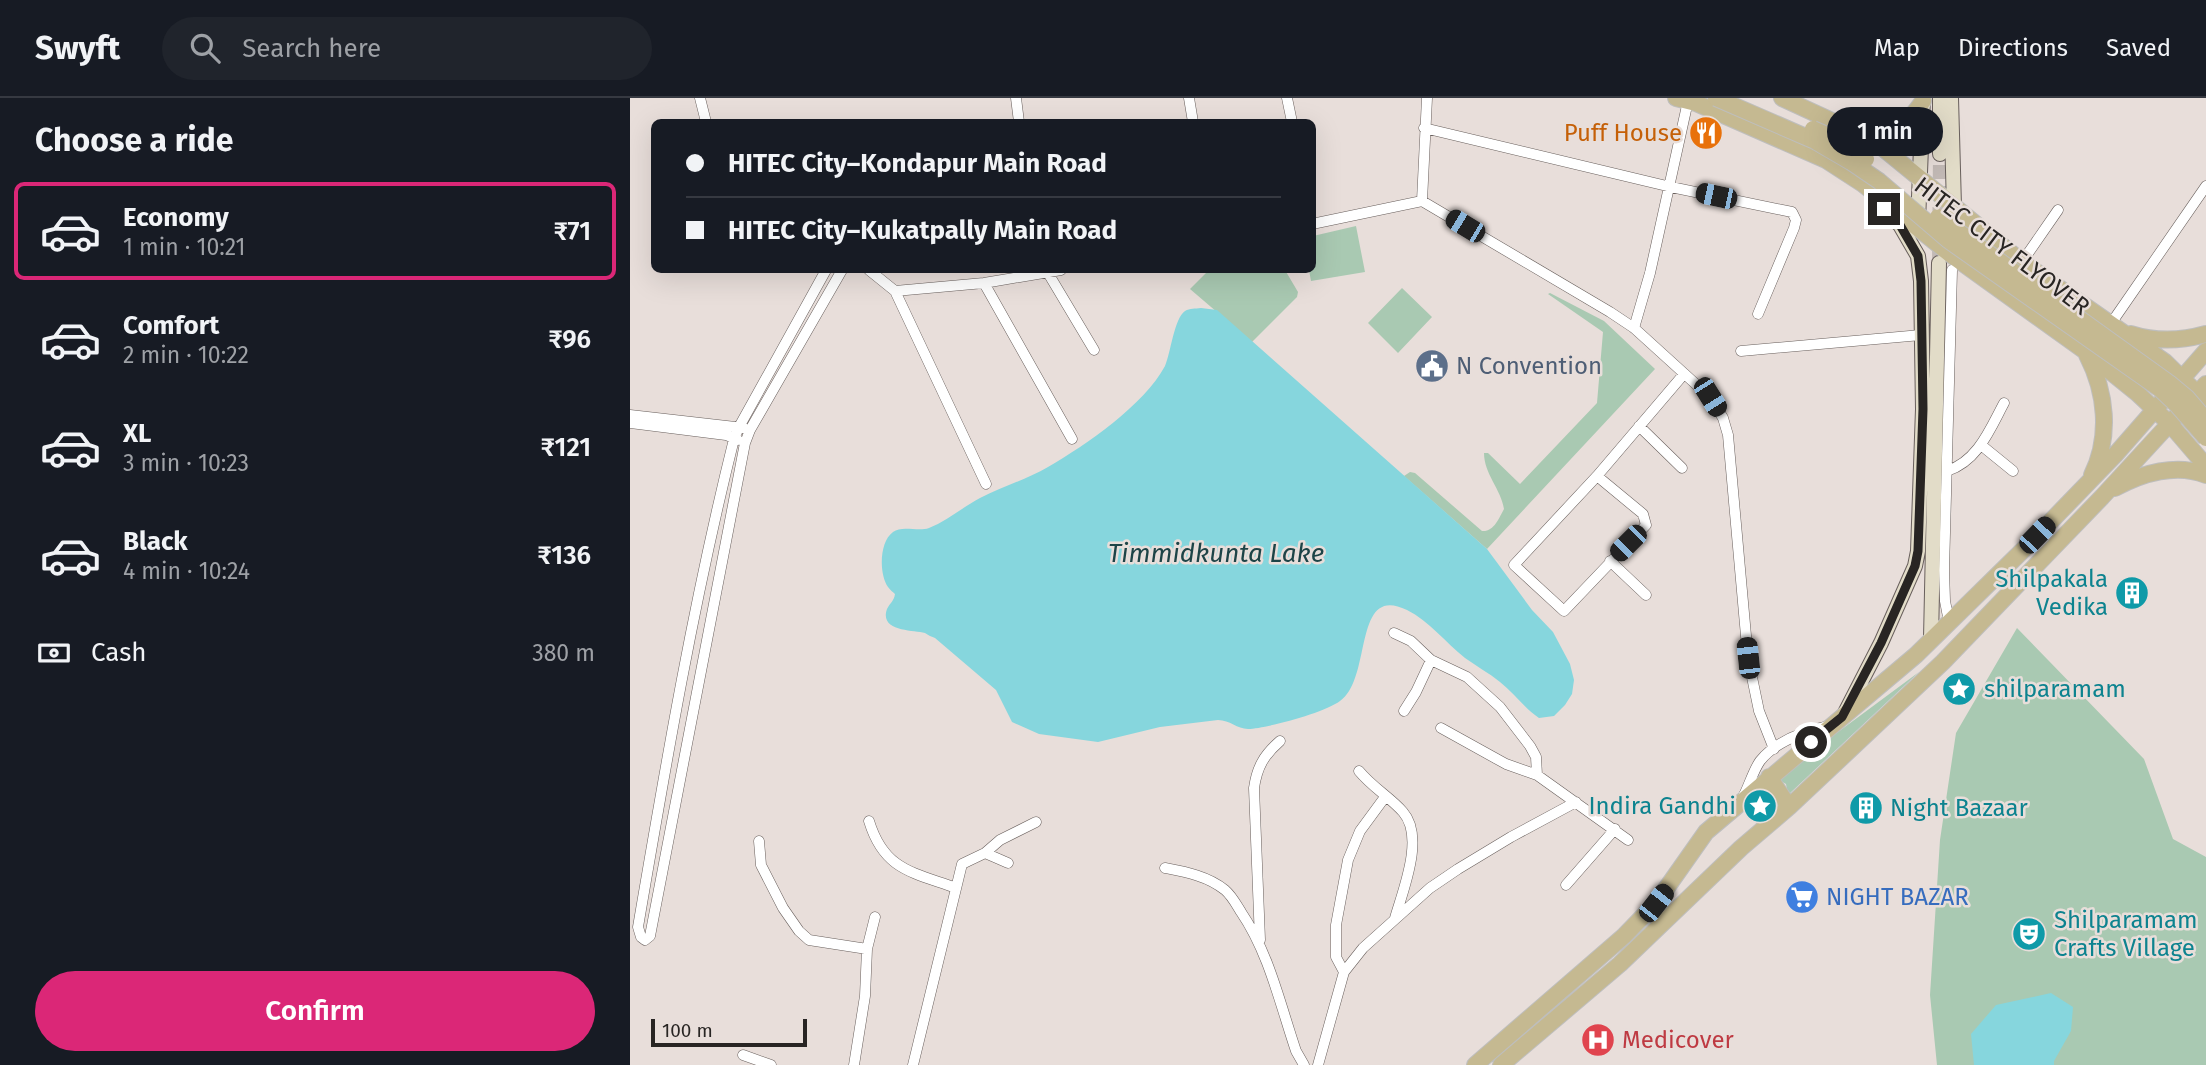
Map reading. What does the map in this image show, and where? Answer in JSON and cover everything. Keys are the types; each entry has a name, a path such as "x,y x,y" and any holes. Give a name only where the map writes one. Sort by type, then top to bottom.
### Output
{"main road":[{"name":"HITEC CITY FLYOVER","path":"1716,98 1815,141 1870,174 1948,240 2160,389 2206,438"},
{"name":"HITEC CITY FLYOVER","path":"1743,98 1838,140 1879,168 1958,234 2169,383 2206,420"},
{"path":"1501,1065 1620,964 1943,662 2170,424 2203,393 2165,362 2022,262 1873,140 1783,98"},
{"path":"1940,98 1940,154"},
{"path":"1931,639 1947,262 1954,206 1951,98"},
{"path":"1682,99 1826,160 1863,184 1918,229 1947,262 2085,351 2155,408 2206,467"},
{"path":"1873,140 1889,135 1900,127 1923,99"},
{"path":"1918,229 1923,99"},
{"path":"1836,722 1881,643 1917,558 1923,409 1921,281 1918,256 1900,225 1867,192 1863,184"},
{"path":"2110,325 2136,335 2162,340 2206,334"},
{"path":"2085,351 2096,373 2104,408 2099,455 2087,483"},
{"path":"1475,1065 1624,936 1656,903 1706,832 1916,655 2087,483 2206,351"},
{"path":"2102,498 2127,481 2157,472 2186,471 2206,475"},
{"path":"1769,777 1789,807"}],"street":[{"path":"701,98 705,119"},
{"path":"1016,98 1019,119"},
{"path":"1189,98 1192,119"},
{"path":"1287,98 1291,119"},
{"path":"1422,201 1427,98"},
{"path":"1634,328 1671,187 1682,99"},
{"path":"1424,128 1671,187 1792,212 1796,220 1794,228 1758,314"},
{"path":"2110,325 2206,186"},
{"path":"1316,223 1422,201 1584,295 1634,328 1710,397 1723,418 1728,435 1748,658 1759,711 1774,749"},
{"path":"2022,262 2058,210"},
{"path":"1947,262 1944,570 1949,622"},
{"path":"824,273 734,439 699,594 657,813 638,927 645,940 650,936 745,443 840,273"},
{"path":"873,273 895,291 986,484"},
{"path":"895,291 984,283 1001,275 1048,273 1094,350"},
{"path":"984,283 1072,439"},
{"path":"1741,351 1921,335"},
{"path":"1597,475 1643,514 1646,525 1564,611 1514,565 1597,475 1684,374"},
{"path":"1947,471 1966,461 1981,445 2004,403"},
{"path":"630,415 750,430"},
{"path":"630,423 726,435 745,443"},
{"path":"1639,426 1682,468"},
{"path":"1981,445 2013,471"},
{"path":"1610,561 1646,596"},
{"path":"1394,633 1411,641 1431,660 1467,677 1500,707 1536,757 1537,775"},
{"path":"1404,711 1431,660"},
{"path":"1742,801 1760,761 1774,749 1804,732 1836,722"},
{"path":"1441,728 1506,764 1537,775 1628,840"},
{"path":"1260,944 1254,788 1256,771 1262,759 1280,741"},
{"path":"1359,771 1410,822 1413,839 1395,919"},
{"path":"1344,972 1336,957 1336,925 1348,860 1354,841 1385,797"},
{"path":"1318,1065 1344,972 1363,948 1430,888 1511,837 1576,802"},
{"path":"869,821 880,849 898,866 956,888"},
{"path":"913,1065 962,864 985,853 1000,840 1036,822"},
{"path":"1566,886 1615,829"},
{"path":"759,841 761,865 783,908 799,931 809,940 867,949"},
{"path":"985,853 1008,863"},
{"path":"1165,868 1188,872 1225,890 1241,910 1260,944 1296,1051 1304,1065"},
{"path":"854,1065 865,996 867,949 875,917"},
{"path":"743,1055 765,1064"}],"green space":[{"path":"1356,226 1365,272 1311,281 1310,273 1316,273 1316,235"},
{"path":"1206,273 1287,273 1298,292 1297,297 1252,342 1190,289"},
{"path":"1402,288 1432,317 1398,353 1368,323"},
{"path":"1548,294 1604,321 1655,369 1487,549 1404,476 1410,472 1415,473 1482,531 1486,531 1496,524 1504,509 1487,468 1484,453 1488,453 1520,484 1597,403 1603,332"},
{"name":"shilparamam","path":"2017,628 2144,759 2173,839 2206,857 2206,1065 1937,1065 1930,995 1940,840 1956,733"},
{"path":"1919,672 1788,795 1786,784 1776,778"}],"water":[{"name":"Timmidkunta Lake","path":"1187,310 1217,310 1487,549 1532,610 1553,632 1570,664 1574,680 1572,694 1554,716 1539,718 1500,682 1465,658 1423,620 1407,610 1390,605 1378,610 1370,621 1357,673 1350,689 1340,701 1322,710 1257,728 1244,729 1218,720 1160,727 1098,742 1039,734 1012,722 996,690 935,638 925,633 892,626 888,622 887,609 895,594 883,574 883,550 888,537 901,529 925,529 936,525 980,498 1048,467 1096,436 1129,409 1156,381 1165,366 1181,315"},
{"path":"2051,993 2073,1007 2071,1031 2054,1065 1974,1065 1971,1034 1996,1005"}],"tunnel":[{"path":"1939,263 1940,154"}],"place":[{"name":"Puff House","path":"1706,133"},
{"name":"N Convention","path":"1432,366"},
{"name":"Shilpakala Vedika","path":"2132,593"},
{"name":"shilparamam","path":"1959,689"},
{"name":"Indira Gandhi","path":"1760,806"},
{"name":"Night Bazaar","path":"1866,808"},
{"name":"NIGHT BAZAR","path":"1802,897"},
{"name":"Shilparamam Crafts Village","path":"2029,934"},
{"name":"Medicover","path":"1598,1040"}],"route":[{"path":"1811,742 1842,717 1854,696 1915,566 1918,551 1923,409 1921,281 1918,256 1900,225 1884,209"}]}
